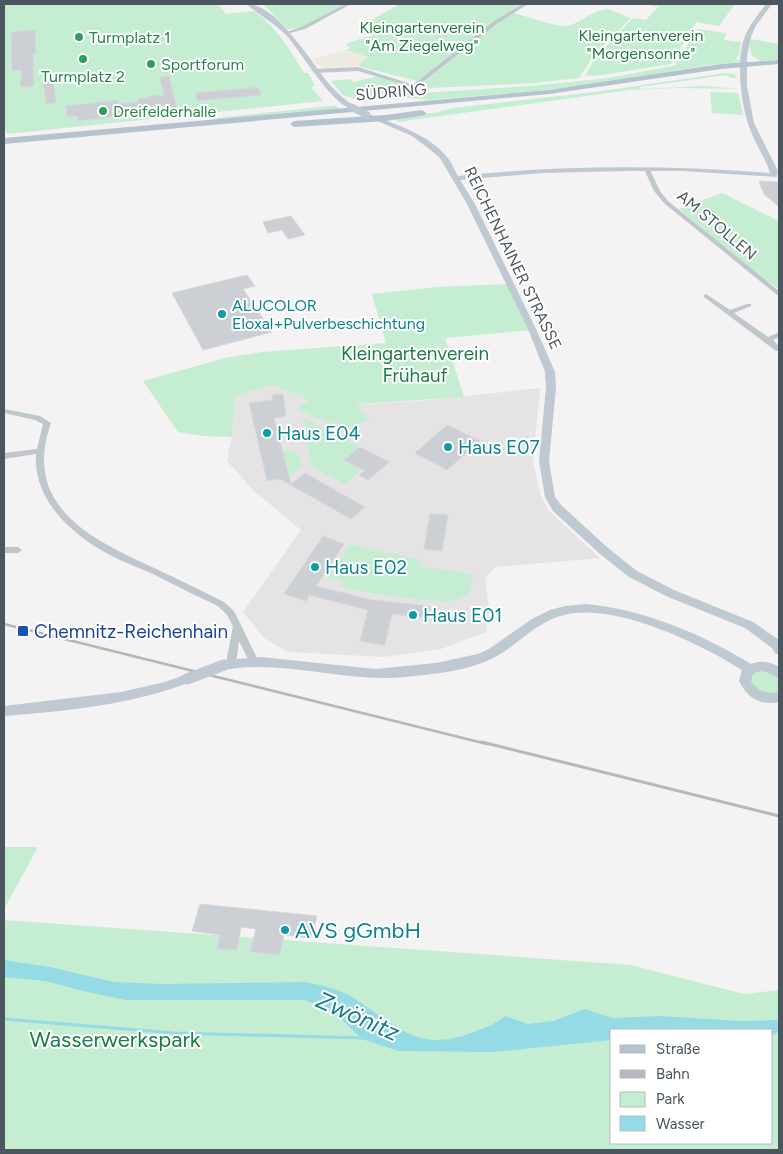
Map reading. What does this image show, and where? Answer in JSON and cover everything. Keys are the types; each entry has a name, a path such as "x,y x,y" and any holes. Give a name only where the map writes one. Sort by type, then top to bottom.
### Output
{"main road":[{"name":"REICHENHAINER STRASSE","path":"249,4 268,16 286,33 305,54 329,90 348,105 412,134 431,146 443,157 457,178 532,329 550,372 551,387 544,461 550,496 557,508 604,551 633,574 670,593 748,625 777,644 779,650"},
{"path":"769,4 748,36 744,66 744,102 755,135 777,175"},
{"name":"SÜDRING","path":"4,145 584,92 779,62"},
{"name":"SÜDRING","path":"4,141 578,89 704,68 779,66"},
{"path":"180,125 224,116 395,99 437,103"},
{"path":"208,127 304,124 431,111 462,104"},
{"path":"457,178 520,172 647,169 682,169 777,175"},
{"path":"4,711 134,696 170,687 228,664 254,662 374,674 461,664 492,653 535,621 564,610 592,608 629,616 668,628 721,651 750,669"},
{"path":"778,669 761,666 750,669 745,676 745,681 751,691 768,699 779,697"}],"street":[{"path":"286,33 303,28 349,4"},
{"path":"315,71 345,68 358,69 411,86 417,84 496,22 526,4"},
{"name":"AM STOLLEN","path":"647,169 666,202 779,294"},
{"path":"706,296 779,348"},
{"path":"730,312 749,305"},
{"path":"768,340 779,334"},
{"path":"4,411 45,420 47,423 39,451 41,477 52,503 72,525 104,548 221,604 231,613 254,662"},
{"path":"4,456 39,451"},
{"path":"4,550 18,550"},
{"path":"228,664 237,627"}],"shaded area":[{"path":"346,50 368,57 358,66 324,68 313,59"},
{"path":"267,385 303,396 311,405 348,405 429,400 540,388 533,463 541,496 550,512 600,558 495,567 485,579 489,607 486,632 441,649 384,657 288,652 264,638 243,612 301,530 254,491 227,461 233,430 235,397"}],"green space":[{"name":"Sportforum","path":"4,4 218,4 226,14 254,11 282,39 304,73 308,73 315,86 311,87 323,101 7,134 4,128"},
{"path":"263,4 347,4 299,28 287,29"},
{"name":"Kleingartenverein \"Am Ziegelweg\"","path":"399,4 524,4 494,21 417,81 358,66 368,57 346,50 351,48 345,44 389,30 372,22 372,20"},
{"name":"Kleingartenverein \"Morgensonne\"","path":"646,4 735,4 719,26 696,22 671,64 585,76 596,57 633,18 646,20 658,7"},
{"path":"608,9 631,18 594,55 579,78 534,83 429,88 421,84 497,22 514,13 564,26 575,23 596,12"},
{"path":"698,29 726,33 724,40 741,42 739,56 736,60 740,59 740,61 603,83 428,100 397,97 359,100 343,95 331,81 349,79 353,82 379,76 402,83 403,87 412,93 423,93 531,86 609,78 677,65 675,64"},
{"path":"750,39 779,44 779,60 761,61 752,56 749,44"},
{"path":"725,73 734,74 738,78 731,78 726,75 640,87 641,89 704,86 740,89 678,88 630,90 397,122 396,119 453,108 595,92"},
{"path":"710,92 738,93 743,115 712,113"},
{"path":"336,106 341,110 204,121 224,117"},
{"path":"722,193 779,221 779,289 753,272 679,209"},
{"name":"Kleingartenverein Frühauf","path":"509,284 531,330 445,338 464,397 358,404 362,413 370,419 347,428 341,423 328,423 297,409 305,402 309,403 303,396 268,385 235,397 232,437 203,436 178,432 143,381 225,358 262,352 386,343 372,294 437,287"},
{"path":"305,419 360,447 344,460 362,469 344,484 309,465 307,463 312,461 306,443 305,421 299,421"},
{"path":"290,450 297,453 302,466 289,477 283,451"},
{"path":"350,544 420,560 419,566 473,574 470,593 459,599 446,602 383,595 341,587 343,582 328,578"},
{"path":"776,670 779,673 779,697 777,698 761,697 745,676 747,672"},
{"path":"4,847 38,847 4,909"},
{"name":"Wasserwerkspark","path":"4,920 630,965 744,994 779,990 779,1150 4,1150"}],"water":[{"name":"Zwönitz","path":"4,960 50,967 114,982 161,984 305,982 341,992 352,997 407,1033 420,1038 435,1040 452,1039 471,1033 493,1024 505,1016 528,1024 553,1021 585,1009 612,1018 660,1016 740,1021 779,1020 779,1032 773,1035 773,1029 610,1029 610,1040 493,1052 398,1051 362,1039 342,1020 321,1006 304,1000 126,1000 45,981 4,977"}],"building":[{"path":"35,30 36,54 33,55 34,86 20,87 22,70 12,71 11,32"},
{"name":"Dreifelderhalle","path":"169,76 177,109 166,110 165,105 140,107 139,103 141,112 114,114 115,117 78,121 77,116 67,117 66,106 118,100 118,104 139,102 138,99 148,98 148,96 164,95 160,77"},
{"path":"53,78 56,103 46,104 43,79"},
{"path":"258,87 261,95 197,101 196,93"},
{"path":"759,181 779,182 779,207 763,193"},
{"path":"291,216 305,235 288,239 282,230 268,233 263,222"},
{"name":"ALUCOLOR Eloxal+Pulverbeschichtung","path":"247,275 255,286 243,289 272,332 203,350 172,293"},
{"name":"Haus E04","path":"283,394 286,416 274,418 291,484 305,473 365,507 351,519 280,479 267,481 249,403 273,400 272,395"},
{"name":"Haus E07","path":"447,425 480,441 447,470 415,453"},
{"path":"360,447 389,462 368,480 359,475 365,471 344,460"},
{"path":"430,514 448,515 442,551 424,549"},
{"path":"323,536 344,544 316,586 372,600 430,606 428,618 392,614 385,645 360,641 368,610 309,595 306,601 284,594"},
{"name":"AVS gGmbH","path":"200,904 317,916 311,938 284,935 280,955 250,952 256,929 241,927 237,950 217,949 220,935 192,931"}],"waterway":[{"name":"Zwönitz","path":"4,1019 174,1033 364,1038"}],"railway":[{"path":"4,624 487,744"},
{"path":"482,742 779,816"}],"place":[{"name":"Turmplatz 1","path":"79,37"},
{"name":"Turmplatz 2","path":"83,59"},
{"name":"Sportforum","path":"151,64"},
{"name":"Dreifelderhalle","path":"103,111"},
{"name":"ALUCOLOR Eloxal+Pulverbeschichtung","path":"222,314"},
{"name":"Haus E04","path":"267,433"},
{"name":"Haus E07","path":"448,447"},
{"name":"Haus E02","path":"315,567"},
{"name":"Haus E01","path":"413,615"},
{"name":"Chemnitz-Reichenhain","path":"23,631"},
{"name":"AVS gGmbH","path":"285,930"}]}
